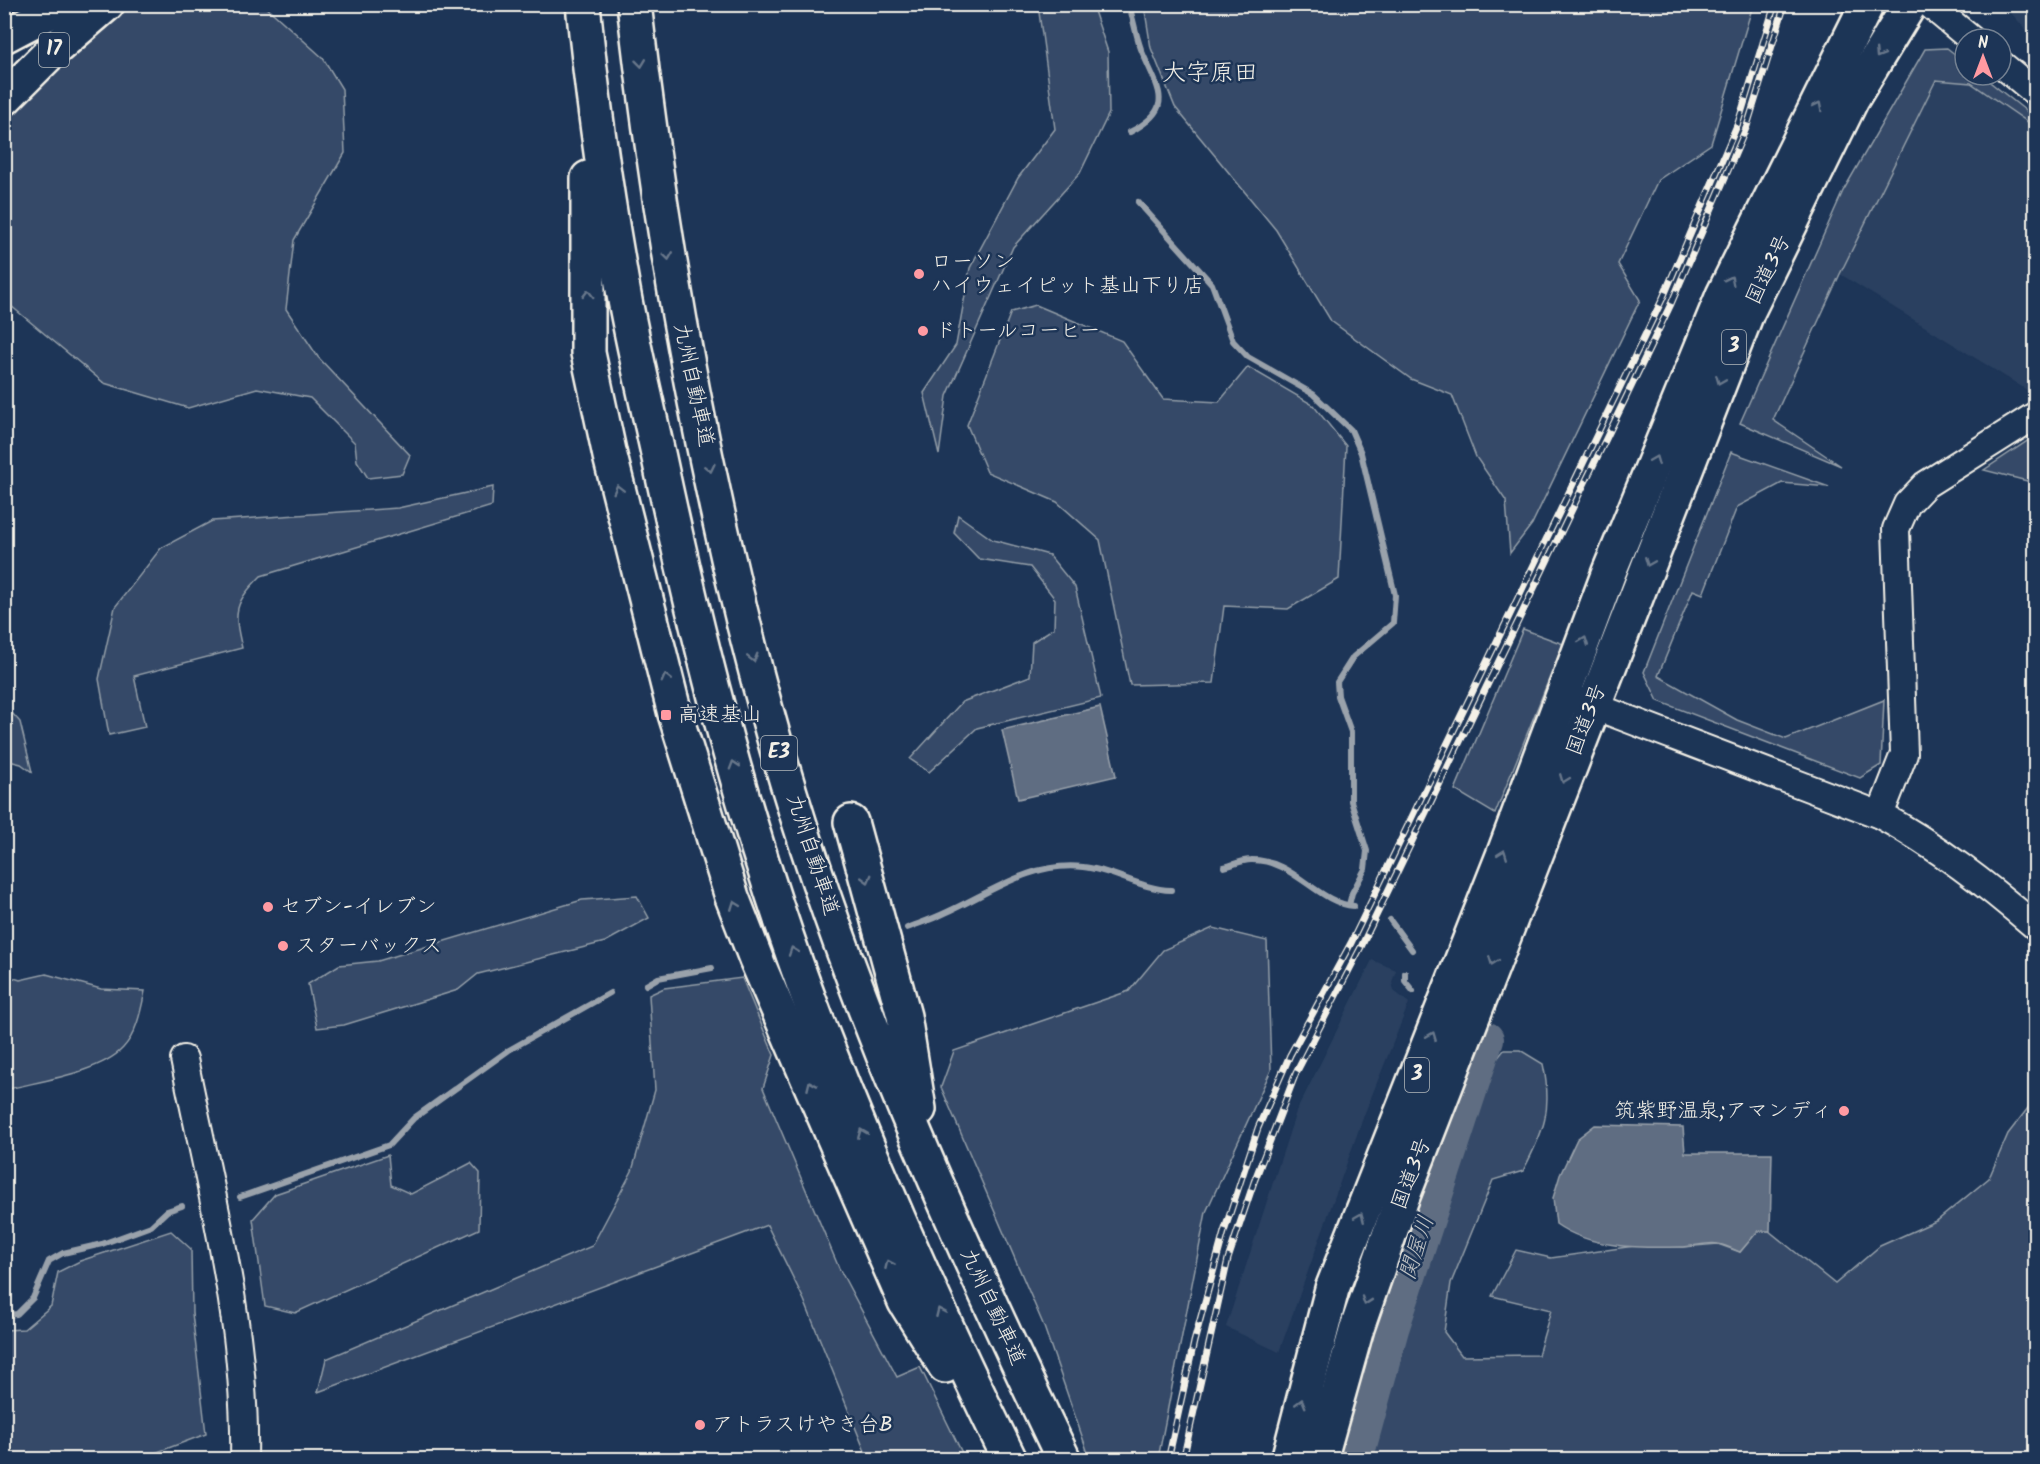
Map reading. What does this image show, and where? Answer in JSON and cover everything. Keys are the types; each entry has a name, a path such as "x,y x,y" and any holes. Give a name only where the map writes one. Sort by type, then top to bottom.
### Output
{"main road":[{"name":"17","path":"4,36 65,4"},
{"name":"17","path":"4,99 50,52 107,4"},
{"name":"E3","path":"583,4 589,61 621,281 705,661 732,759 772,892 820,1027 883,1184 959,1356 1010,1460"},
{"name":"九州自動車道","path":"634,4 672,285 751,654 776,745 855,982 928,1166 1064,1460"},
{"name":"国道3号","path":"1320,1460 1357,1328 1578,701 1609,572 1723,295 1868,4"},
{"name":"国道3号","path":"1288,1460 1332,1290 1578,701 1747,313 1852,99 1910,4"},
{"path":"589,61 588,353 610,456 675,714 732,897 756,959 905,1302 1002,1460"},
{"path":"851,822 904,1016 928,1166"}],"street":[{"path":"1929,4 1957,27"},
{"path":"2013,74 2036,93"},
{"path":"1880,814 1904,754 1896,529 1907,504 1925,485 2036,415"},
{"path":"1578,701 1880,814 1934,846 1986,883 2036,927"},
{"path":"184,1059 237,1335 245,1421 244,1460"}],"shaded area":[{"path":"132,5 264,5 323,58 342,89 345,153 294,240 286,309 318,357 410,455 402,474 368,478 357,461 355,443 310,398 257,388 188,408 104,383 5,301 4,126 32,91"},
{"path":"1038,5 1092,5 1108,52 1109,113 1080,173 1013,247 947,396 939,455 924,393 956,345 970,268 1018,178 1055,129"},
{"path":"1144,5 1753,5 1711,144 1658,180 1618,264 1640,300 1532,524 1510,553 1506,501 1476,457 1452,395 1411,379 1331,321 1276,230 1175,107 1151,48"},
{"path":"2004,5 2035,5 2035,40"},
{"path":"1947,48 1953,53 1953,81 1936,80 1840,274 1773,420 1841,466 1740,423 1843,191 1925,49"},
{"path":"1936,80 1953,81 1953,87 1977,87 2035,127 2035,395 1840,274"},
{"path":"1977,87 1996,87 2035,118 2035,127"},
{"path":"1036,305 1122,341 1163,399 1219,402 1248,367 1313,405 1346,446 1339,579 1288,609 1224,606 1214,683 1130,685 1100,540 1057,502 987,472 967,425 1011,312"},
{"path":"2035,436 2035,483 1984,470"},
{"path":"1731,452 1829,487 1782,483 1737,507 1703,594 1693,590 1658,676 1737,720 1786,739 1884,700 1881,765 1860,778 1658,701 1644,672"},
{"path":"493,487 492,506 261,576 245,593 238,608 237,625 242,648 134,676 145,727 109,735 99,679 115,607 161,548 212,521 398,508"},
{"path":"958,515 993,540 1049,555 1075,587 1101,698 977,728 929,772 910,759 962,702 1030,676 1032,642 1054,628 1055,599 1030,567 979,559 954,533"},
{"path":"1523,629 1563,644 1495,814 1455,790"},
{"path":"4,704 20,722 32,772 21,764 5,760"},
{"path":"1100,707 1116,776 1018,799 1002,730"},
{"path":"637,896 649,918 605,942 478,974 458,990 344,1025 317,1028 308,984 339,965 378,961 582,900"},
{"path":"1213,928 1267,941 1271,1070 1206,1212 1158,1459 1090,1459 1043,1324 941,1087 954,1051 1129,991 1163,950"},
{"path":"1372,960 1396,970 1392,982 1394,991 1409,1003 1364,1115 1279,1352 1226,1327 1296,1112"},
{"path":"46,974 101,989 145,991 138,1021 123,1048 100,1064 68,1075 5,1090 5,975 20,980"},
{"path":"742,978 774,1055 763,1088 839,1268 897,1377 920,1367 965,1459 868,1459 804,1300 767,1225 318,1392 326,1359 592,1246 632,1171 655,1090 649,995 664,988"},
{"path":"1504,1050 1520,1050 1543,1064 1547,1108 1541,1132 1523,1171 1493,1180 1451,1283 1444,1332 1462,1356 1538,1355 1551,1310 1492,1296 1516,1250 1551,1258 1634,1246 1683,1247 1718,1244 1740,1252 1758,1230 1769,1231 1835,1284 1880,1246 1938,1220 1989,1178 2008,1134 2035,1099 2035,1459 1365,1460 1388,1361 1418,1262 1488,1070"},
{"path":"1595,1125 1683,1127 1685,1153 1772,1153 1770,1231 1758,1231 1740,1252 1714,1244 1686,1247 1633,1247 1600,1243 1556,1224 1553,1198 1560,1175 1577,1139"},
{"path":"388,1155 391,1185 411,1194 471,1163 480,1173 479,1229 295,1313 265,1306 253,1219 275,1194"},
{"path":"171,1231 191,1249 192,1313 206,1434 139,1459 5,1459 5,1330 24,1329 51,1306 58,1272 80,1261"}],"waterway":[{"path":"1129,4 1139,44 1159,96 1159,105 1154,114 1130,132"},
{"path":"1138,202 1212,284 1233,341 1248,357 1313,394 1351,430 1361,453 1395,595 1393,623 1353,657 1337,682 1338,696 1351,732 1351,801 1367,851 1365,869 1352,893 1349,905"},
{"path":"1224,867 1248,860 1280,866 1328,897 1354,906"},
{"path":"907,928 940,915 1011,880 1064,866 1094,869 1149,886 1171,890"},
{"path":"1390,920 1412,950"},
{"path":"646,985 658,978 712,968"},
{"path":"1405,973 1405,981 1413,991"},
{"path":"240,1197 389,1145 414,1118 509,1050 610,993"},
{"name":"関屋川","path":"1356,1460 1392,1329 1487,1039"},
{"path":"4,1315 17,1314 33,1298 49,1261 63,1253 102,1244 151,1226 167,1211 182,1206"}],"railway":[{"path":"1168,1460 1194,1342 1224,1232 1258,1128 1290,1055 1351,943 1662,300 1738,123 1775,4"},
{"path":"1183,1460 1228,1259 1254,1182 1296,1073 1361,947 1671,304 1747,126 1785,4"}],"place":[{"name":"ローソン ハイウェイピット基山下り店","path":"919,274"},
{"name":"ドトールコーヒー","path":"923,331"},
{"name":"高速基山","path":"666,715"},
{"name":"セブン-イレブン","path":"268,907"},
{"name":"スターバックス","path":"283,946"},
{"name":"筑紫野温泉;アマンディ","path":"1844,1111"},
{"name":"アトラスけやき台B","path":"700,1425"}],"district":[{"name":"大字原田","path":"1210,73"}]}
